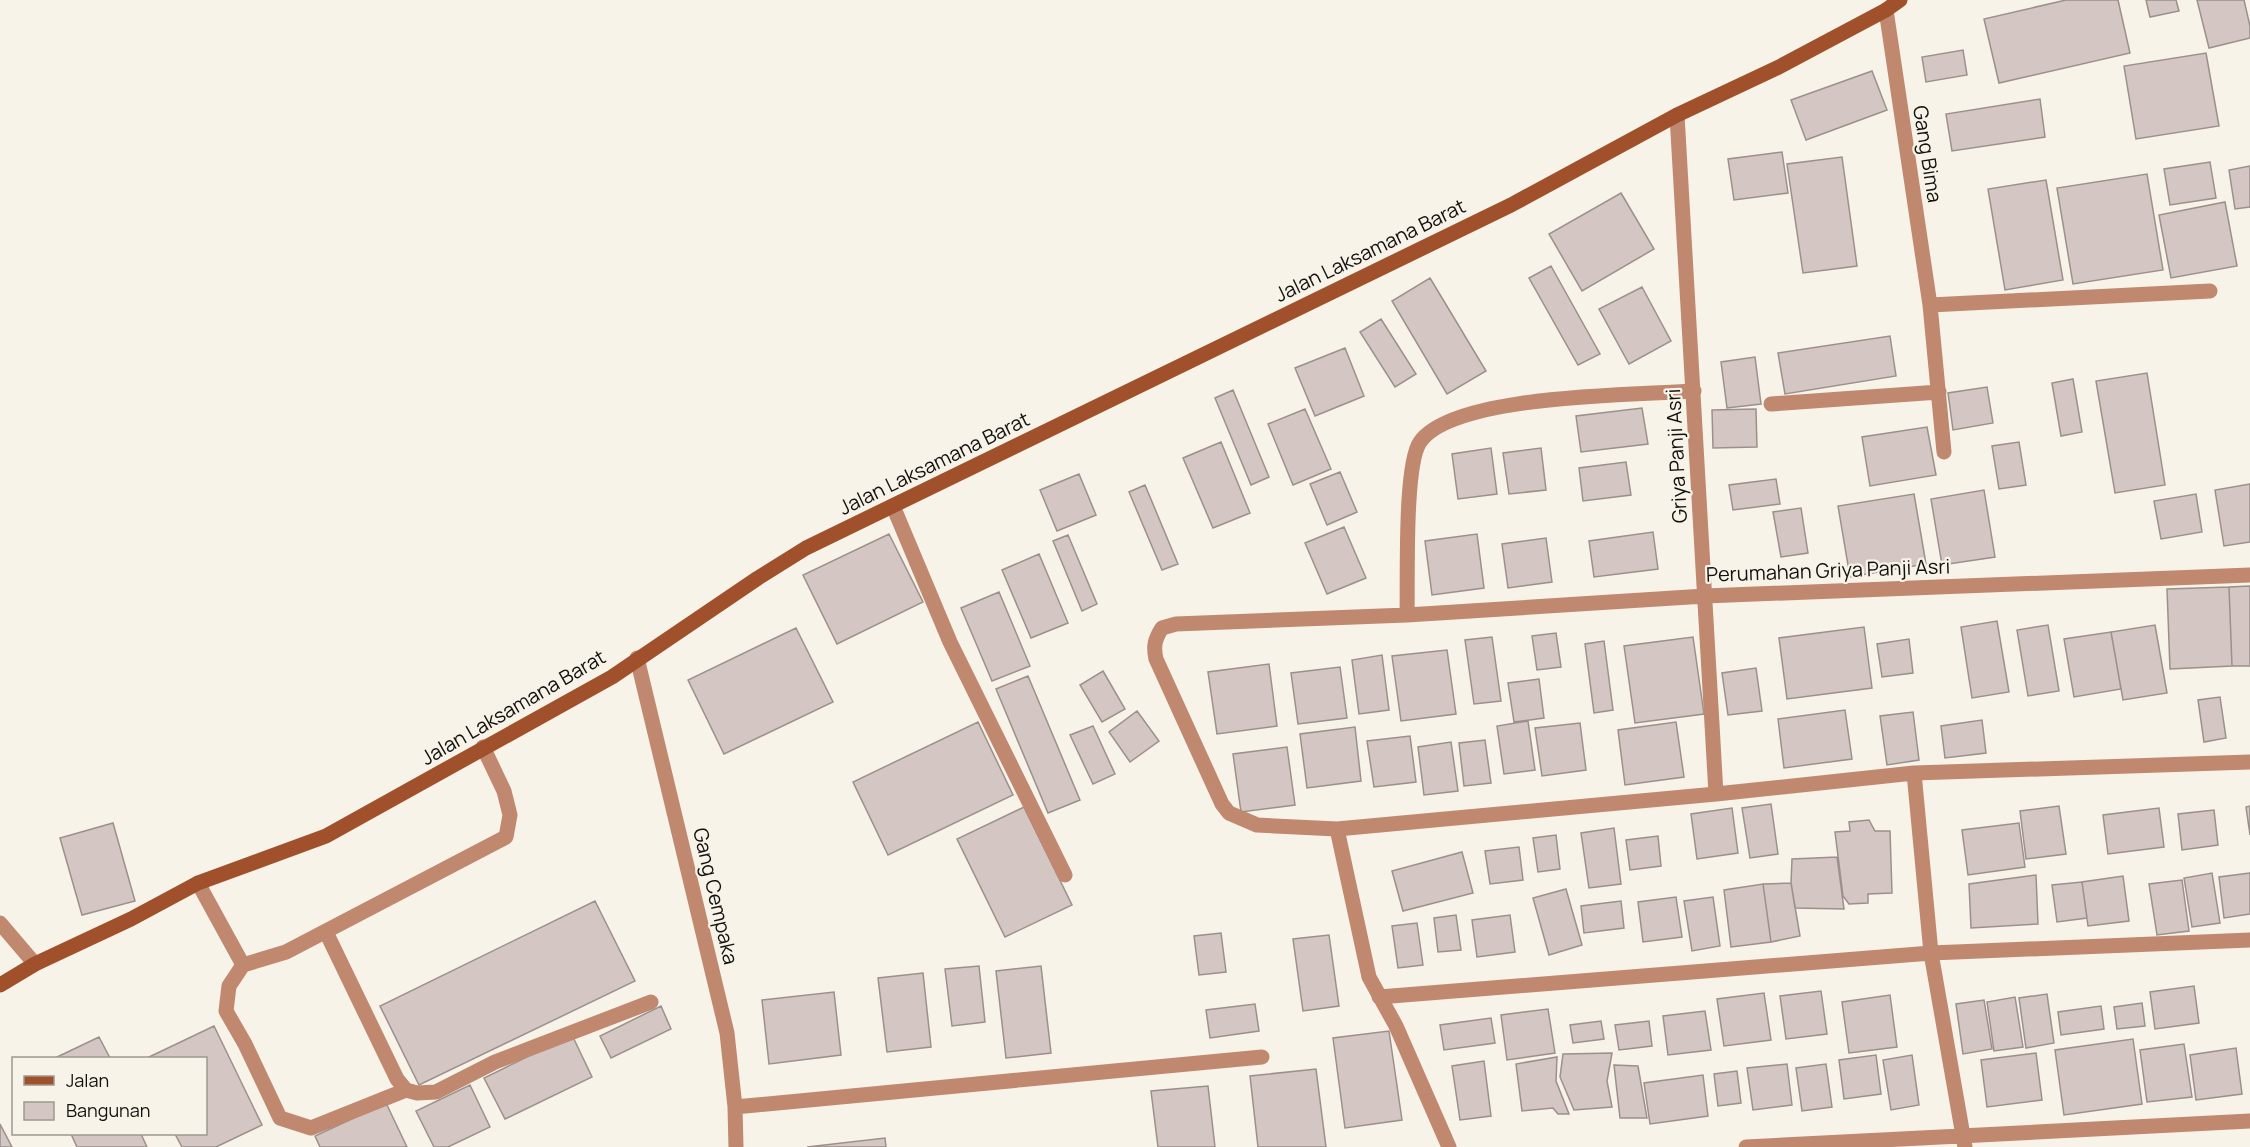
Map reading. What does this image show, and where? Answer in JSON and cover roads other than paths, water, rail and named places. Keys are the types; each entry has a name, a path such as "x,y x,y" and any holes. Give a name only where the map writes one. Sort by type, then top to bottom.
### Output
{"main road":[{"name":"Jalan Laksamana Barat","path":"0,986 35,964 131,919 198,883 326,836 612,677 637,658 806,548 1500,210 1677,115 1779,67 1886,10 1900,0"}],"street":[{"name":"Gang Bima","path":"1886,10 1930,305 1944,452"},
{"name":"Griya Panji Asri","path":"1677,115 1716,794"},
{"path":"1930,305 2210,291"},
{"path":"1407,615 1410,472 1420,443 1437,428 1482,410 1524,402 1694,391"},
{"path":"1771,404 1939,392"},
{"path":"893,506 950,642 1065,875"},
{"name":"Perumahan Griya Panji Asri","path":"2250,575 1705,596 1407,615 1176,624 1162,628 1155,639 1154,648 1156,659 1222,804 1229,813 1257,825 1337,830 1914,773 2250,762"},
{"name":"Gang Cempaka","path":"637,658 727,1033 735,1107 736,1147"},
{"path":"406,1090 311,1128 280,1118 245,1044 226,1011 229,986 243,965 286,952 506,837 510,816 504,791 483,747"},
{"path":"1914,773 1931,953 1965,1141"},
{"path":"1337,830 1369,977 1396,1026 1449,1147"},
{"path":"198,883 243,965"},
{"path":"0,923 35,964"},
{"path":"326,932 397,1079 406,1090 417,1093 436,1092 495,1062 651,1002"},
{"path":"1379,997 1931,953 2250,940"},
{"path":"735,1107 1262,1057"},
{"path":"1746,1147 1965,1141 2250,1122"}]}
